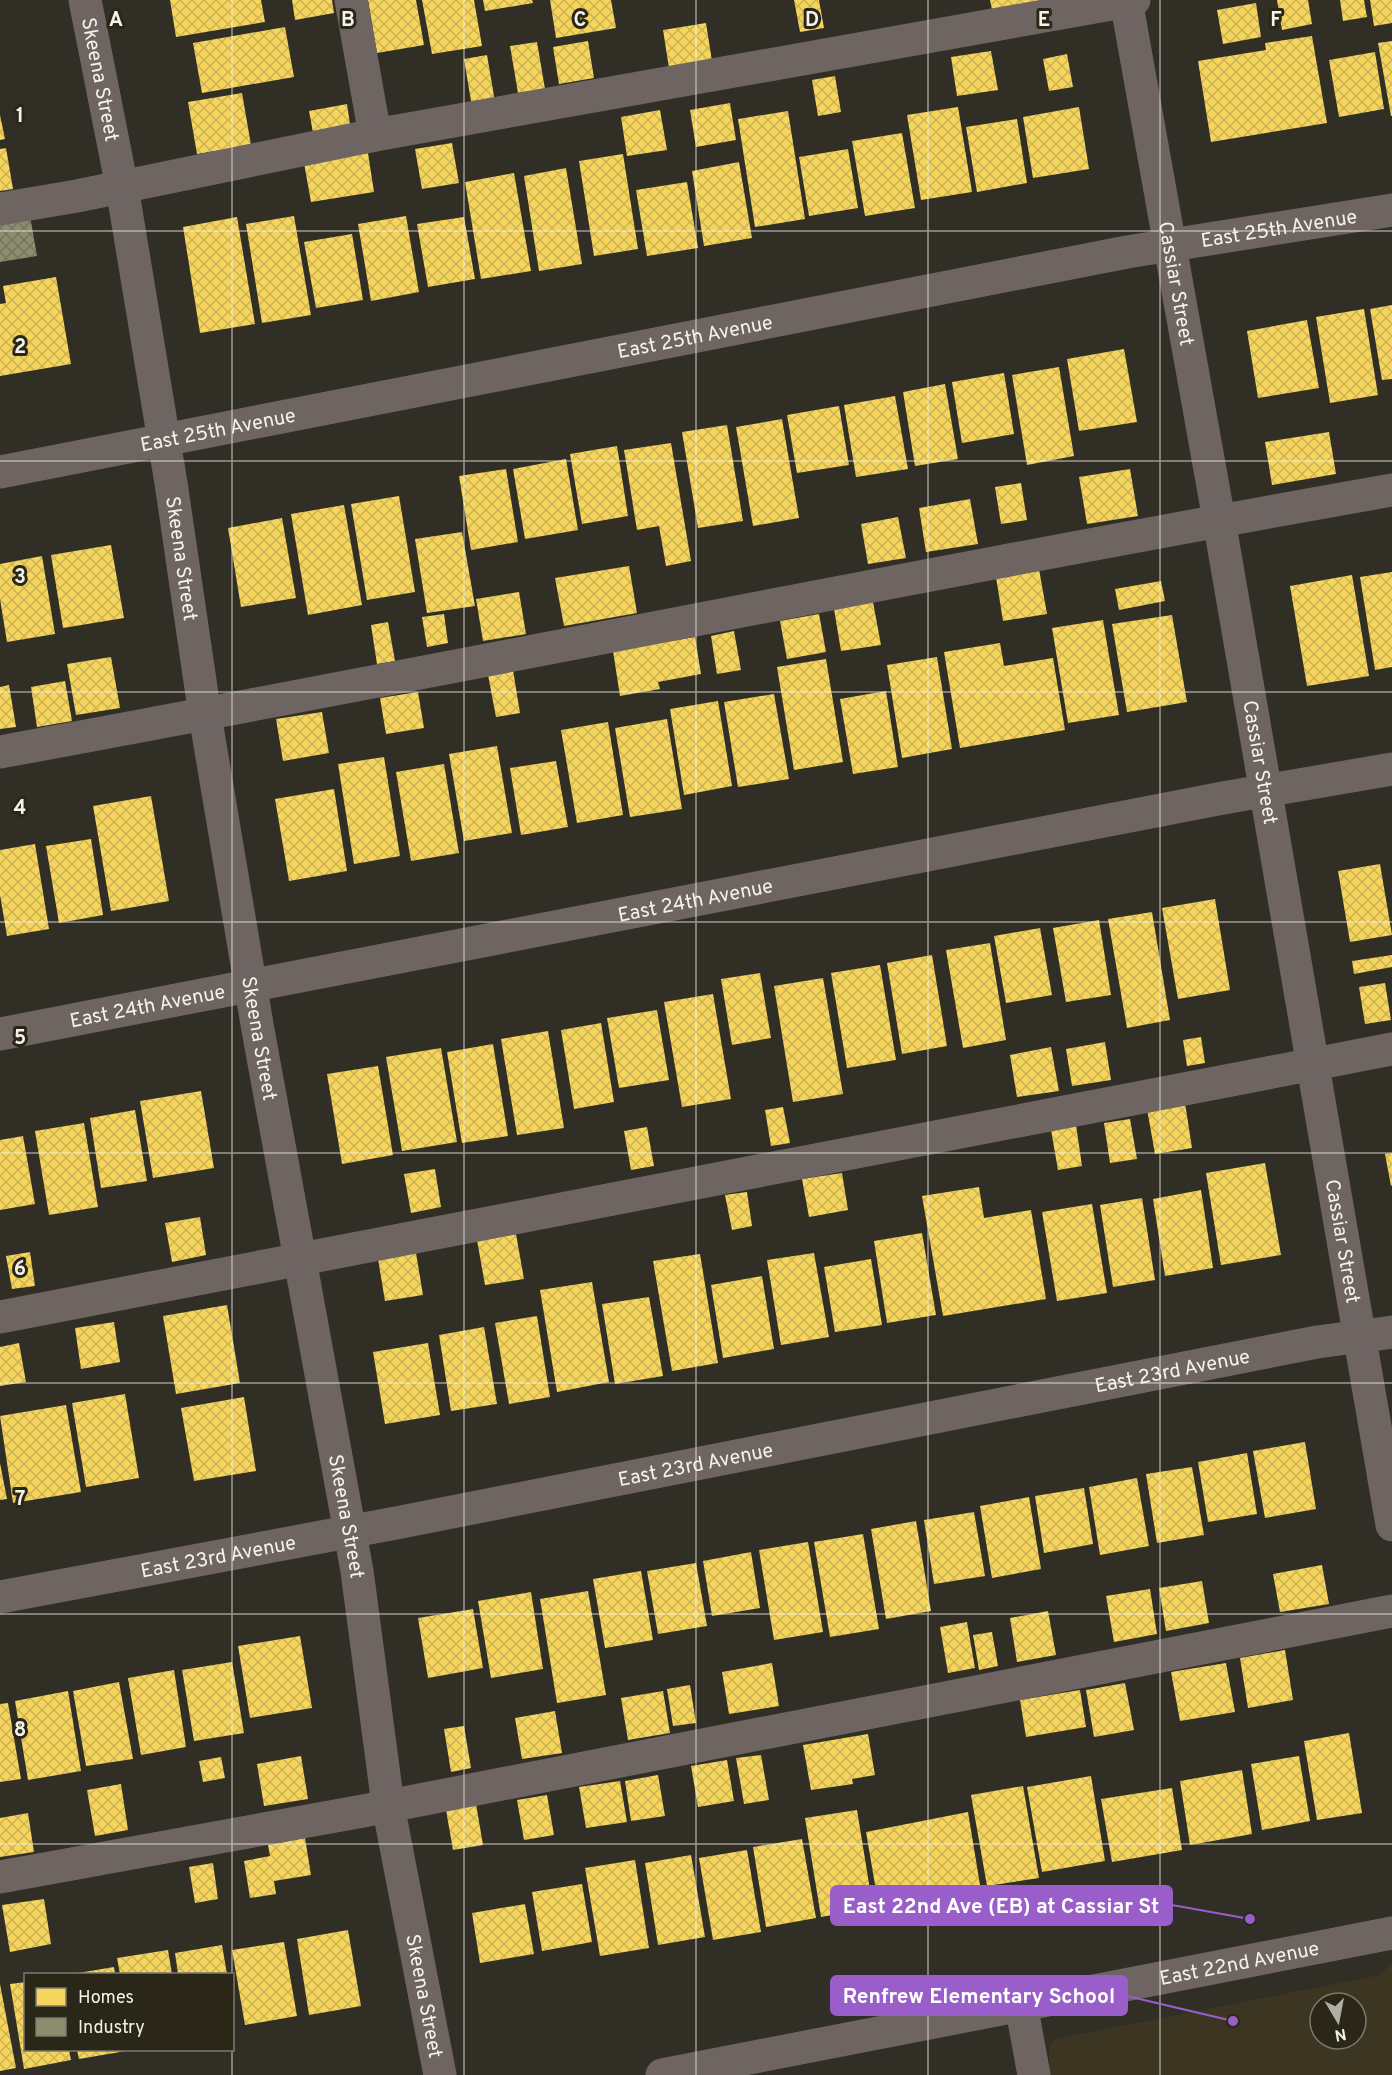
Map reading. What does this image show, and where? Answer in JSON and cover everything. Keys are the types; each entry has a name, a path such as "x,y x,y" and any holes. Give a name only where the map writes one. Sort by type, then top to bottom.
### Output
{"street":[{"name":"Skeena Street","path":"85,0 122,187 164,441 205,715 251,986 350,1532 388,1805 440,2075"},
{"path":"351,0 375,135"},
{"path":"0,209 122,187 375,135 1129,0"},
{"name":"Cassiar Street","path":"1129,0 1392,1526"},
{"name":"East 25th Avenue","path":"0,472 1170,245 1392,210"},
{"path":"0,752 205,715 1219,520 1392,490"},
{"name":"East 24th Avenue","path":"0,1034 1264,791 1392,769"},
{"path":"0,1317 301,1261 1392,1049"},
{"name":"East 23rd Avenue","path":"0,1597 350,1532 1317,1342 1392,1332"},
{"path":"0,1877 388,1805 1392,1611"},
{"name":"East 22nd Avenue","path":"663,2075 1392,1933"},
{"path":"1021,2004 1034,2075"}],"shaded area":[{"path":"1392,1963 1392,2075 1050,2075 1049,2046 1055,2039 1380,1975"}],"building: Homes":[{"path":"170,0 261,0 265,22 176,37"},
{"path":"292,0 332,0 334,13 295,20"},
{"path":"368,0 416,0 424,45 377,53"},
{"path":"422,0 474,0 482,46 432,54"},
{"path":"483,0 532,0 533,3 485,11"},
{"path":"550,0 611,0 616,28 556,38"},
{"path":"794,0 819,0 824,28 800,32"},
{"path":"990,0 1044,0 992,10"},
{"path":"1277,0 1308,0 1312,24 1282,30"},
{"path":"1340,0 1364,0 1367,17 1343,21"},
{"path":"1370,0 1392,0 1392,23 1374,26"},
{"path":"1256,3 1261,37 1223,44 1217,10"},
{"path":"706,23 712,61 669,68 663,30"},
{"path":"285,27 294,77 202,93 193,43"},
{"path":"1312,36 1327,123 1211,142 1198,61 1266,50 1265,43"},
{"path":"588,41 594,78 559,84 553,47"},
{"path":"1392,41 1392,116 1391,116 1378,43"},
{"path":"537,42 545,89 518,93 510,46"},
{"path":"991,51 998,90 957,96 951,57"},
{"path":"1375,52 1384,109 1339,117 1329,60"},
{"path":"1067,54 1073,87 1049,91 1043,59"},
{"path":"487,55 495,102 472,107 464,59"},
{"path":"835,76 841,112 818,116 812,80"},
{"path":"242,93 251,145 197,154 188,102"},
{"path":"730,103 736,140 696,147 690,110"},
{"path":"347,104 351,131 314,138 309,111"},
{"path":"958,107 972,192 921,200 907,115"},
{"path":"1079,107 1089,169 1033,178 1023,117"},
{"path":"660,110 667,150 627,156 621,117"},
{"path":"788,111 805,219 755,227 738,119"},
{"path":"0,115 5,139 0,140"},
{"path":"1017,119 1027,183 977,192 966,127"},
{"path":"902,133 915,208 865,216 852,141"},
{"path":"452,143 459,183 422,189 415,149"},
{"path":"6,148 13,189 0,191 0,149"},
{"path":"848,149 858,208 809,216 799,157"},
{"path":"368,153 374,192 311,202 304,163"},
{"path":"623,154 638,249 594,256 579,161"},
{"path":"739,162 752,238 704,246 692,171"},
{"path":"566,168 582,264 539,271 524,176"},
{"path":"514,173 531,271 481,279 465,182"},
{"path":"687,182 698,248 647,256 636,190"},
{"path":"294,216 311,315 262,323 246,224"},
{"path":"406,216 419,292 371,301 358,224"},
{"path":"237,217 255,324 200,333 183,227"},
{"path":"464,217 475,279 428,287 417,224"},
{"path":"352,234 363,300 316,308 304,242"},
{"path":"56,277 71,364 0,376 0,304 6,303 3,286"},
{"path":"1392,305 1392,379 1382,380 1370,309"},
{"path":"1364,309 1378,395 1330,403 1316,317"},
{"path":"1307,320 1319,388 1258,398 1247,331"},
{"path":"1124,349 1137,422 1079,431 1067,359"},
{"path":"1059,367 1074,456 1027,465 1012,375"},
{"path":"1004,373 1014,434 962,443 952,382"},
{"path":"945,384 958,459 915,466 903,392"},
{"path":"895,396 908,469 856,477 844,405"},
{"path":"839,406 849,465 797,473 787,415"},
{"path":"782,419 799,518 753,526 736,427"},
{"path":"727,425 743,521 698,528 682,432"},
{"path":"1329,432 1336,474 1272,485 1265,442"},
{"path":"671,443 691,561 666,566 659,526 637,530 624,450"},
{"path":"617,446 628,516 582,524 570,454"},
{"path":"566,459 578,530 525,539 513,469"},
{"path":"506,469 518,542 471,550 459,476"},
{"path":"1130,469 1138,516 1087,524 1079,477"},
{"path":"1021,483 1027,520 1001,524 995,487"},
{"path":"399,496 415,592 367,600 351,504"},
{"path":"970,499 978,544 926,552 919,508"},
{"path":"344,505 362,605 308,615 291,514"},
{"path":"898,517 906,558 868,564 861,524"},
{"path":"282,518 296,598 241,607 228,528"},
{"path":"462,532 475,606 427,613 415,539"},
{"path":"111,545 124,618 63,628 51,555"},
{"path":"42,556 55,634 7,642 0,599 0,564"},
{"path":"629,566 637,613 564,626 555,578"},
{"path":"1039,569 1047,614 1003,621 996,577"},
{"path":"1392,572 1392,667 1375,670 1360,577"},
{"path":"1352,575 1369,676 1307,686 1290,586"},
{"path":"1161,581 1165,601 1119,610 1115,589"},
{"path":"519,592 526,634 483,641 476,599"},
{"path":"873,602 881,645 841,651 834,609"},
{"path":"444,614 448,643 427,647 422,617"},
{"path":"819,614 826,652 787,659 780,621"},
{"path":"1172,615 1187,702 1127,712 1112,624"},
{"path":"1103,620 1119,715 1068,723 1052,628"},
{"path":"388,622 395,661 377,664 371,625"},
{"path":"734,631 741,670 717,674 711,636"},
{"path":"695,637 701,674 658,682 660,689 620,696 613,651"},
{"path":"1000,643 1004,666 1053,658 1065,730 960,748 944,652"},
{"path":"111,657 120,708 76,715 67,664"},
{"path":"937,657 952,749 902,758 887,665"},
{"path":"826,659 843,762 794,770 777,667"},
{"path":"513,670 520,713 496,717 488,675"},
{"path":"65,681 72,721 37,727 31,687"},
{"path":"9,685 16,727 0,729 0,687"},
{"path":"886,691 898,767 853,774 840,699"},
{"path":"418,692 424,728 386,734 380,698"},
{"path":"774,694 789,779 738,787 724,702"},
{"path":"718,701 732,786 684,795 670,709"},
{"path":"322,712 329,753 283,761 276,719"},
{"path":"667,719 682,809 630,817 615,728"},
{"path":"608,722 623,815 577,823 561,730"},
{"path":"497,746 512,833 464,841 449,754"},
{"path":"384,757 400,856 354,864 338,764"},
{"path":"556,761 568,827 521,835 510,768"},
{"path":"444,764 459,853 411,861 396,772"},
{"path":"334,789 347,871 289,881 275,799"},
{"path":"151,796 169,901 111,911 93,806"},
{"path":"91,839 103,915 59,923 46,846"},
{"path":"35,844 49,929 7,936 0,895 0,850"},
{"path":"1380,864 1392,935 1350,942 1338,871"},
{"path":"1215,899 1230,990 1178,999 1162,908"},
{"path":"1152,912 1170,1020 1127,1028 1108,919"},
{"path":"1099,920 1111,995 1066,1002 1053,928"},
{"path":"1040,928 1052,995 1006,1003 994,936"},
{"path":"990,943 1006,1040 963,1048 946,950"},
{"path":"932,955 947,1046 902,1054 887,963"},
{"path":"1392,955 1392,967 1354,974 1352,961"},
{"path":"880,965 896,1060 847,1068 831,973"},
{"path":"760,973 771,1038 732,1045 721,979"},
{"path":"823,978 843,1094 793,1102 774,986"},
{"path":"1385,983 1391,1020 1365,1024 1359,987"},
{"path":"713,994 731,1099 682,1107 664,1002"},
{"path":"657,1010 669,1080 619,1088 607,1018"},
{"path":"601,1023 614,1102 574,1109 561,1030"},
{"path":"548,1031 564,1128 517,1135 501,1039"},
{"path":"1201,1037 1205,1063 1187,1066 1183,1040"},
{"path":"1105,1042 1111,1080 1072,1086 1066,1049"},
{"path":"493,1044 508,1136 462,1143 447,1052"},
{"path":"1051,1047 1059,1091 1017,1097 1010,1055"},
{"path":"441,1048 457,1142 402,1151 386,1057"},
{"path":"378,1066 393,1155 342,1164 327,1074"},
{"path":"201,1091 214,1168 153,1178 140,1101"},
{"path":"1185,1103 1192,1148 1155,1154 1147,1109"},
{"path":"783,1107 790,1143 771,1146 765,1110"},
{"path":"135,1110 147,1181 101,1188 90,1118"},
{"path":"1130,1119 1137,1159 1110,1163 1104,1123"},
{"path":"84,1123 98,1207 49,1215 35,1131"},
{"path":"1076,1125 1082,1166 1058,1170 1051,1130"},
{"path":"647,1127 654,1166 631,1170 624,1131"},
{"path":"23,1136 35,1204 0,1210 0,1140"},
{"path":"1392,1153 1392,1185 1391,1186 1385,1154"},
{"path":"1265,1163 1281,1255 1221,1265 1206,1173"},
{"path":"435,1169 441,1207 411,1213 404,1174"},
{"path":"842,1173 848,1210 809,1217 802,1179"},
{"path":"979,1187 984,1218 1031,1210 1046,1299 943,1316 922,1196"},
{"path":"1201,1190 1213,1268 1165,1276 1153,1199"},
{"path":"747,1192 752,1226 732,1230 725,1195"},
{"path":"1142,1198 1155,1280 1113,1287 1100,1205"},
{"path":"1092,1204 1107,1293 1057,1301 1042,1212"},
{"path":"200,1217 206,1255 172,1262 165,1223"},
{"path":"922,1233 936,1315 887,1323 874,1241"},
{"path":"516,1234 524,1279 485,1285 477,1240"},
{"path":"30,1252 35,1286 12,1289 6,1256"},
{"path":"416,1253 423,1295 385,1301 378,1259"},
{"path":"814,1253 829,1337 781,1345 767,1260"},
{"path":"700,1254 718,1363 672,1371 653,1261"},
{"path":"871,1259 882,1325 835,1332 824,1267"},
{"path":"762,1276 774,1349 723,1358 711,1285"},
{"path":"592,1282 609,1382 557,1392 540,1290"},
{"path":"649,1297 663,1376 615,1384 602,1304"},
{"path":"227,1305 240,1383 176,1394 163,1316"},
{"path":"537,1316 550,1397 509,1404 495,1323"},
{"path":"114,1322 120,1362 81,1369 75,1328"},
{"path":"484,1327 497,1404 451,1411 439,1335"},
{"path":"19,1343 26,1382 0,1386 0,1347"},
{"path":"428,1343 440,1415 385,1424 373,1352"},
{"path":"125,1394 139,1478 86,1487 72,1403"},
{"path":"244,1397 256,1471 194,1481 181,1408"},
{"path":"66,1405 81,1492 13,1503 0,1416"},
{"path":"1305,1442 1316,1509 1265,1518 1253,1451"},
{"path":"1247,1453 1257,1514 1208,1522 1198,1462"},
{"path":"0,1463 7,1499 0,1500"},
{"path":"1192,1467 1204,1535 1157,1543 1146,1474"},
{"path":"1137,1478 1149,1546 1100,1555 1089,1487"},
{"path":"1084,1488 1093,1544 1044,1553 1035,1496"},
{"path":"1029,1497 1041,1569 992,1578 980,1506"},
{"path":"974,1512 985,1576 934,1584 924,1520"},
{"path":"916,1521 931,1611 886,1619 871,1529"},
{"path":"863,1534 879,1629 830,1637 814,1542"},
{"path":"808,1542 823,1632 774,1640 759,1550"},
{"path":"751,1552 760,1608 712,1616 703,1561"},
{"path":"696,1563 707,1626 658,1634 647,1571"},
{"path":"1322,1565 1329,1604 1280,1612 1273,1574"},
{"path":"641,1571 653,1640 605,1648 593,1579"},
{"path":"1202,1581 1209,1623 1166,1631 1159,1588"},
{"path":"1150,1589 1157,1634 1114,1642 1106,1596"},
{"path":"588,1591 606,1695 557,1703 540,1599"},
{"path":"531,1592 543,1669 491,1678 478,1601"},
{"path":"473,1609 483,1668 428,1678 418,1618"},
{"path":"1048,1611 1056,1655 1017,1662 1010,1618"},
{"path":"967,1622 975,1668 948,1673 940,1627"},
{"path":"992,1632 998,1666 979,1670 973,1635"},
{"path":"300,1636 312,1708 250,1718 238,1646"},
{"path":"1285,1650 1293,1700 1248,1708 1240,1658"},
{"path":"232,1662 244,1733 194,1741 182,1670"},
{"path":"772,1663 779,1706 729,1714 722,1672"},
{"path":"1226,1663 1235,1712 1180,1721 1171,1672"},
{"path":"174,1670 186,1747 141,1755 128,1678"},
{"path":"119,1682 133,1759 86,1766 73,1691"},
{"path":"1125,1683 1134,1730 1094,1737 1086,1690"},
{"path":"690,1685 696,1723 673,1726 667,1689"},
{"path":"1080,1690 1086,1727 1026,1737 1020,1700"},
{"path":"68,1691 81,1771 28,1780 15,1701"},
{"path":"663,1691 670,1733 628,1740 621,1698"},
{"path":"8,1703 21,1779 0,1782 0,1704"},
{"path":"555,1711 562,1753 522,1759 515,1718"},
{"path":"464,1726 471,1768 451,1772 444,1729"},
{"path":"1349,1733 1362,1813 1317,1820 1304,1741"},
{"path":"868,1734 875,1775 852,1779 853,1784 811,1790 803,1745"},
{"path":"761,1755 769,1800 744,1804 736,1758"},
{"path":"301,1756 308,1799 264,1806 257,1764"},
{"path":"1299,1756 1310,1821 1262,1830 1251,1764"},
{"path":"221,1757 225,1778 203,1782 199,1761"},
{"path":"727,1760 734,1801 698,1807 691,1766"},
{"path":"1242,1770 1252,1834 1190,1845 1180,1781"},
{"path":"658,1775 665,1816 631,1821 625,1781"},
{"path":"1091,1776 1105,1861 1042,1872 1027,1787"},
{"path":"620,1781 627,1822 586,1828 579,1787"},
{"path":"121,1784 128,1830 95,1836 87,1790"},
{"path":"1023,1786 1039,1878 987,1886 971,1795"},
{"path":"1172,1788 1182,1850 1112,1862 1101,1799"},
{"path":"547,1795 554,1835 524,1840 517,1800"},
{"path":"476,1804 483,1845 453,1850 446,1810"},
{"path":"857,1810 873,1908 821,1917 805,1818"},
{"path":"968,1812 981,1891 879,1908 866,1832"},
{"path":"28,1813 34,1852 0,1857 0,1818"},
{"path":"305,1838 311,1875 274,1881 276,1894 250,1898 244,1861 270,1856 268,1845"},
{"path":"802,1839 816,1918 766,1927 753,1847"},
{"path":"747,1850 761,1932 713,1940 699,1858"},
{"path":"691,1855 705,1937 658,1945 645,1863"},
{"path":"635,1860 649,1948 600,1956 585,1868"},
{"path":"213,1863 218,1899 195,1903 189,1867"},
{"path":"582,1884 592,1942 542,1951 532,1892"},
{"path":"44,1899 51,1944 10,1952 2,1905"},
{"path":"525,1904 534,1954 480,1963 472,1913"},
{"path":"348,1930 361,2006 309,2015 297,1939"},
{"path":"284,1942 297,2016 245,2025 232,1950"},
{"path":"222,1945 227,1973 178,1973 175,1953"},
{"path":"168,1950 172,1973 120,1973 117,1958"},
{"path":"114,1967 115,1973 78,1973"},
{"path":"24,1982 24,2051 69,2051 71,2060 24,2069 10,1984"},
{"path":"0,1984 16,2068 0,2071"},
{"path":"77,2051 126,2051 79,2059"}],"building: Industry":[{"path":"29,210 37,256 0,262 0,215"}],"place":[{"name":"East 22nd Ave (EB) at Cassiar St","path":"1250,1919"},
{"name":"Renfrew Elementary School","path":"1233,2021"}]}
